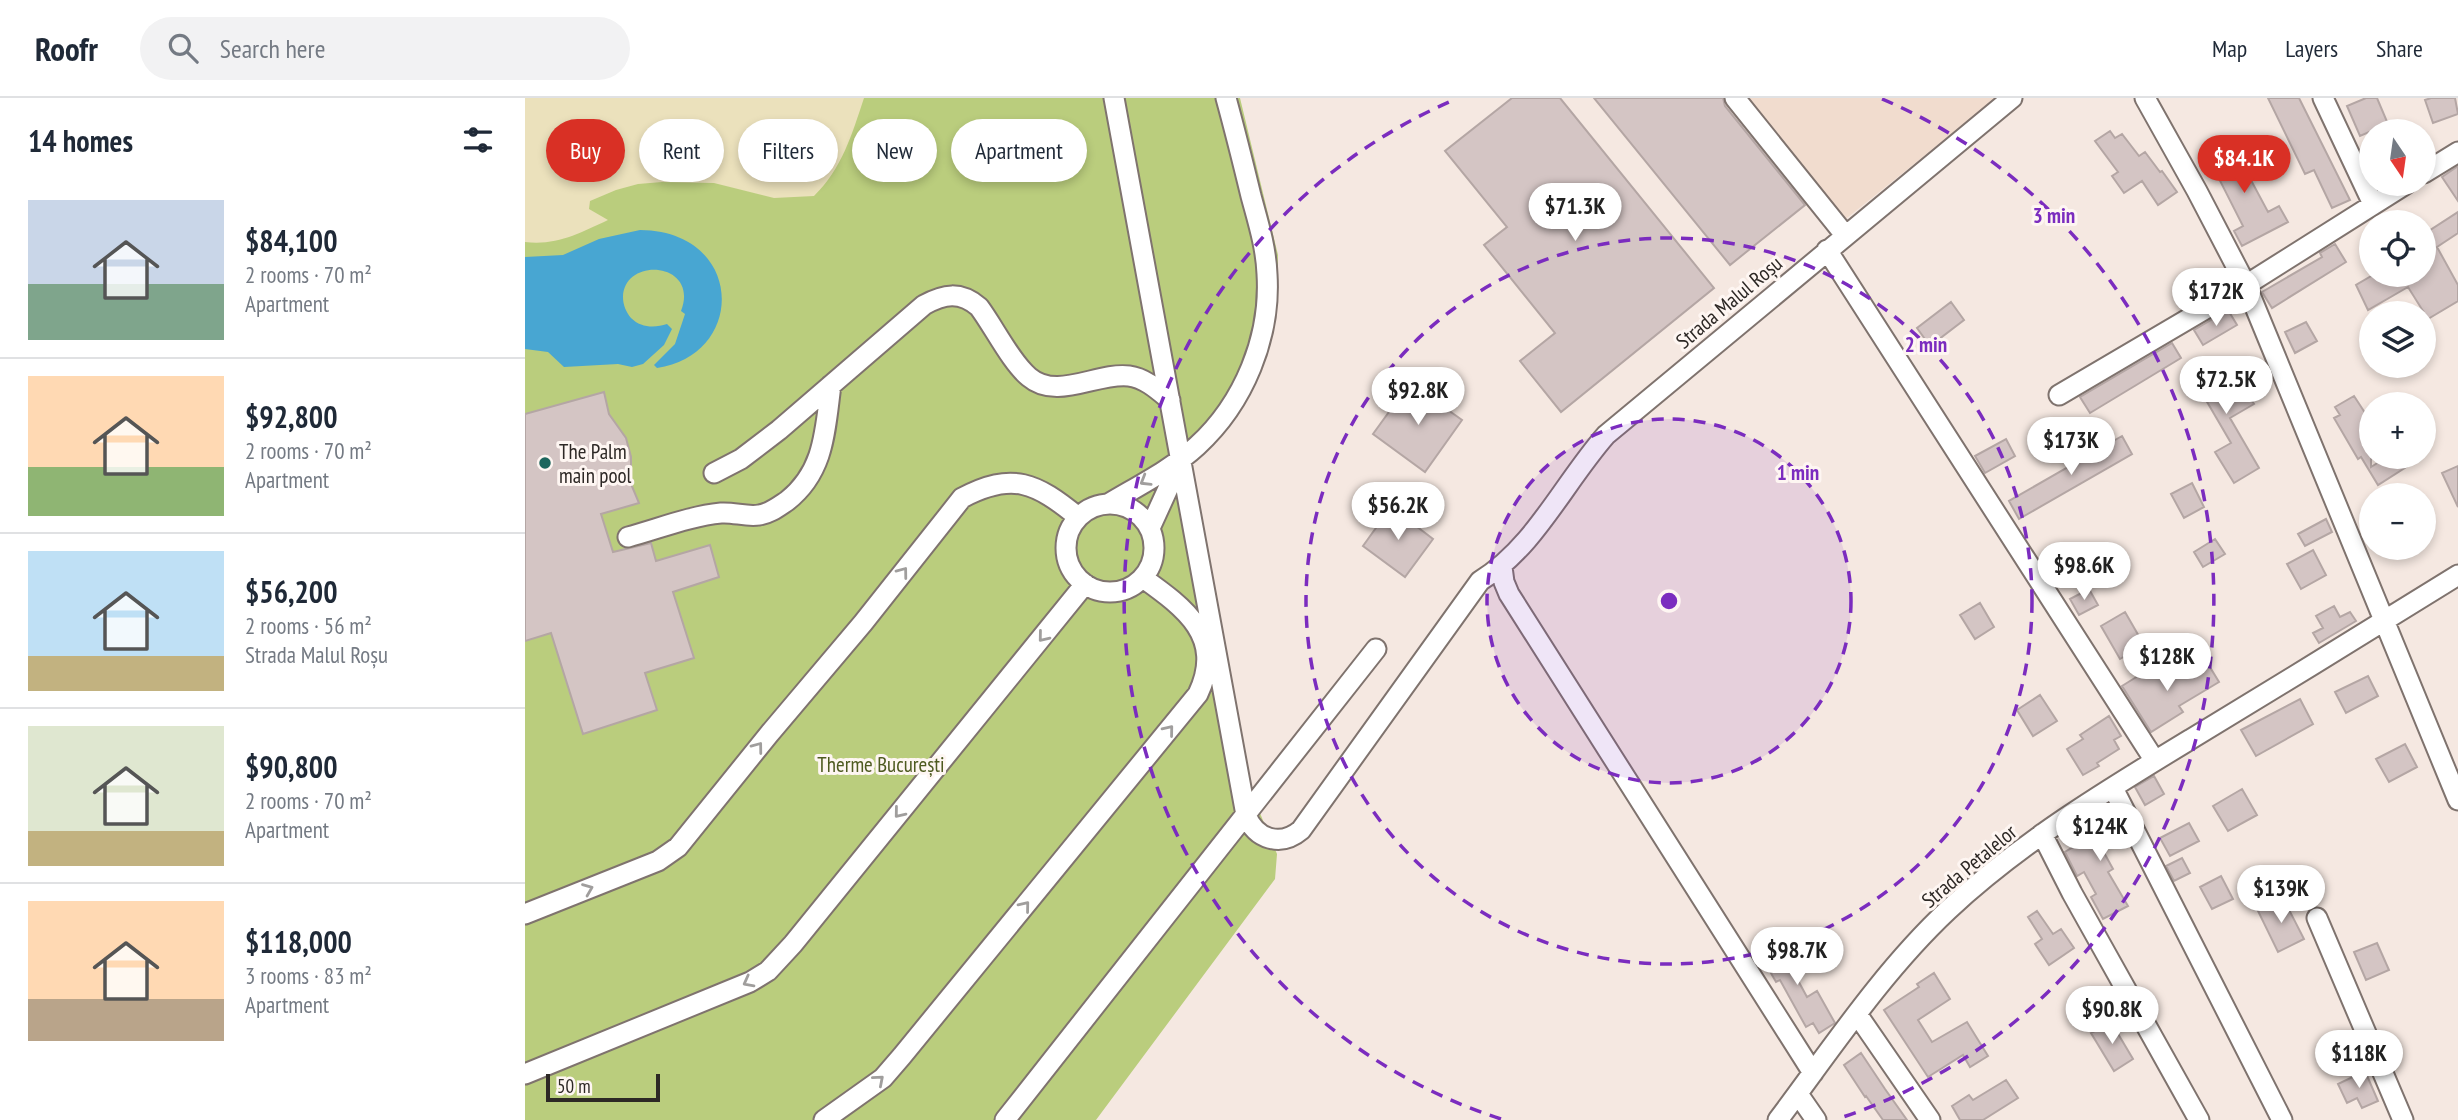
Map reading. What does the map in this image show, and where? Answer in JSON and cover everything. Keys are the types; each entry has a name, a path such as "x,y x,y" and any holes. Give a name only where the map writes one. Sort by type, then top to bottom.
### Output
{"street":[{"path":"1114,98 1246,816"},
{"path":"1108,503 1133,509 1150,528 1155,545 1154,554 1143,578 1115,592 1085,584 1072,570 1066,552 1068,534 1078,517 1092,508 1108,503 1182,458 1212,431 1237,397 1255,359 1266,313 1268,284 1263,241 1226,98"},
{"path":"1735,98 1845,235"},
{"name":"Strada Malul Roșu","path":"1246,816 1250,825 1265,838 1287,839 1301,830 1480,581 1502,567 1506,559 1536,530 1578,468 1606,435 2012,98"},
{"path":"2145,98 2246,285 2458,800"},
{"path":"2323,98 2373,204"},
{"path":"2436,166 2458,152"},
{"path":"2059,395 2246,285 2386,196"},
{"path":"1827,250 2155,761"},
{"path":"714,473 741,459 924,305 940,296 957,296 979,307 1021,368 1030,378 1044,385 1059,387 1129,376 1143,380 1170,400"},
{"path":"628,537 711,515 759,515 782,504 804,486 817,462 831,385"},
{"path":"1150,528 1182,458"},
{"path":"525,914 658,861 678,847 769,733 863,623 962,498 985,485 1019,484 1039,490 1078,517"},
{"path":"1502,567 1509,594 1813,1073"},
{"name":"Strada Petalelor","path":"1778,1120 1857,1014 1919,938 1980,881 2042,834 2155,761 2458,575"},
{"path":"824,1120 883,1078 1198,694 1207,669 1206,647 1202,634 1194,620 1178,604 1143,578"},
{"path":"525,1074 724,993 768,971 793,944 1085,584"},
{"path":"1005,1120 1375,649"},
{"path":"2113,788 2282,1120"},
{"path":"2042,834 2072,894 2199,1120"},
{"path":"2317,918 2403,1120"},
{"path":"1857,1014 1930,1120"},
{"path":"1798,1094 1816,1120"}],"shaded area":[{"path":"1742,98 1996,98 1842,222"}],"green space":[{"name":"Therme București","path":"525,98 1240,98 1278,255 1277,304 1271,332 1183,458 1252,794 1277,854 1275,879 1096,1120 525,1120"}],"sand":[{"path":"525,98 864,98 857,119 852,119 852,132 838,165 838,119 738,119 738,182 827,182 814,196 774,198 714,183 638,184 590,201 589,209 608,220 568,237 547,242 525,242"}],"water":[{"path":"640,230 675,236 700,250 715,271 722,294 719,319 707,341 686,358 657,368 654,365 675,344 685,314 681,311 684,295 680,282 671,274 647,270 635,275 627,284 623,297 625,308 639,324 667,324 672,329 664,345 643,364 632,367 618,364 564,367 548,352 525,349 525,257 563,255 599,239"}],"building":[{"path":"1512,98 1560,98 1714,288 1561,412 1520,361 1555,333 1484,245 1507,227 1445,151"},
{"path":"1594,98 1723,98 1725,106 1805,205 1730,265"},
{"path":"2268,98 2299,98 2350,200 2332,208 2314,170 2305,174"},
{"path":"2366,98 2377,98 2386,119 2359,119 2359,134 2347,106"},
{"path":"2455,98 2458,114 2436,122 2436,119 2432,119 2425,100"},
{"path":"2110,131 2115,138 2122,134 2139,156 2145,152 2177,192 2158,205 2142,181 2124,193 2112,176 2118,172 2095,141"},
{"path":"2235,141 2248,168 2245,169 2268,212 2279,206 2288,222 2242,246 2234,231 2243,226 2207,155"},
{"path":"2458,166 2458,201 2442,177"},
{"path":"2458,212 2458,233 2437,247 2458,285 2458,301 2436,314 2436,301 2417,301 2408,287 2436,287 2436,226"},
{"path":"2335,244 2346,262 2272,308 2262,292 2322,257 2320,253"},
{"path":"2356,285 2408,287 2384,301 2364,301"},
{"path":"1951,302 1964,320 1930,346 1917,328"},
{"path":"2228,310 2237,325 2203,345 2194,330"},
{"path":"2306,322 2317,341 2295,353 2285,332"},
{"path":"2172,343 2181,358 2090,413 2080,397"},
{"path":"2220,360 2237,391 2244,388 2254,404 2230,418 2259,468 2234,483 2215,452 2231,443 2203,395 2196,398 2185,380"},
{"path":"1410,383 1462,420 1425,472 1373,434"},
{"path":"604,392 609,414 626,438 631,457 631,484 639,503 601,514 613,552 651,543 656,561 710,545 719,577 673,592 694,658 645,673 657,710 583,734 551,633 525,641 525,414"},
{"path":"2354,396 2359,404 2358,459 2334,418 2340,415 2335,407"},
{"path":"2122,436 2132,454 2019,519 2009,501"},
{"path":"2006,439 2015,456 1985,473 1975,456"},
{"path":"2458,466 2458,507 2442,473"},
{"path":"2368,469 2403,469 2381,483 2377,483"},
{"path":"2192,483 2204,507 2184,518 2171,494"},
{"path":"1391,507 1433,539 1405,577 1363,546"},
{"path":"2326,519 2332,532 2305,546 2298,534"},
{"path":"2215,539 2225,554 2203,567 2194,552"},
{"path":"2313,550 2326,575 2301,589 2287,564"},
{"path":"2089,589 2098,605 2079,615 2070,599"},
{"path":"1980,603 1994,627 1975,639 1960,615"},
{"path":"2334,606 2340,617 2350,612 2356,621 2319,643 2313,633 2323,628 2316,616"},
{"path":"2125,612 2144,645 2120,659 2101,626"},
{"path":"2205,659 2219,682 2179,706 2183,712 2151,732 2122,686 2154,666 2165,683"},
{"path":"2368,676 2378,696 2346,713 2335,692"},
{"path":"2040,695 2057,721 2033,736 2017,710"},
{"path":"2300,699 2313,724 2256,756 2241,730"},
{"path":"2109,716 2121,736 2114,740 2119,749 2083,775 2067,749 2083,739 2080,735"},
{"path":"2405,744 2417,767 2389,782 2376,759"},
{"path":"2154,776 2164,794 2145,805 2135,787"},
{"path":"2242,789 2257,815 2228,831 2213,806"},
{"path":"2108,805 2124,837 2102,849 2113,869 2108,872 2128,906 2103,919 2091,897 2096,894 2084,872 2077,876 2065,852 2098,832 2090,817"},
{"path":"2189,823 2199,841 2170,856 2160,838"},
{"path":"2182,858 2190,873 2174,881 2166,866"},
{"path":"2221,876 2233,899 2212,909 2200,887"},
{"path":"2283,898 2304,939 2278,952 2258,911"},
{"path":"2037,911 2053,934 2061,929 2074,948 2049,965 2035,944 2042,939 2028,917"},
{"path":"1785,940 1801,968 1794,973 1807,997 1817,991 1835,1023 1819,1033 1813,1023 1806,1027 1780,980 1776,982 1760,954"},
{"path":"2377,943 2389,970 2366,980 2354,952"},
{"path":"1934,973 1950,999 1918,1020 1932,1042 1967,1022 1988,1056 1970,1067 1963,1055 1928,1077 1884,1010 1919,987 1917,984"},
{"path":"2111,1022 2133,1059 2114,1071 2091,1033"},
{"path":"1861,1053 1907,1120 1883,1120 1865,1097 1844,1065"},
{"path":"2365,1071 2378,1101 2362,1108 2357,1098 2347,1103 2338,1084"},
{"path":"2006,1080 2018,1098 1983,1120 1960,1120 1952,1106 1969,1095 1973,1100"}],"place":[{"name":"The Palm main pool","path":"545,463"}]}
